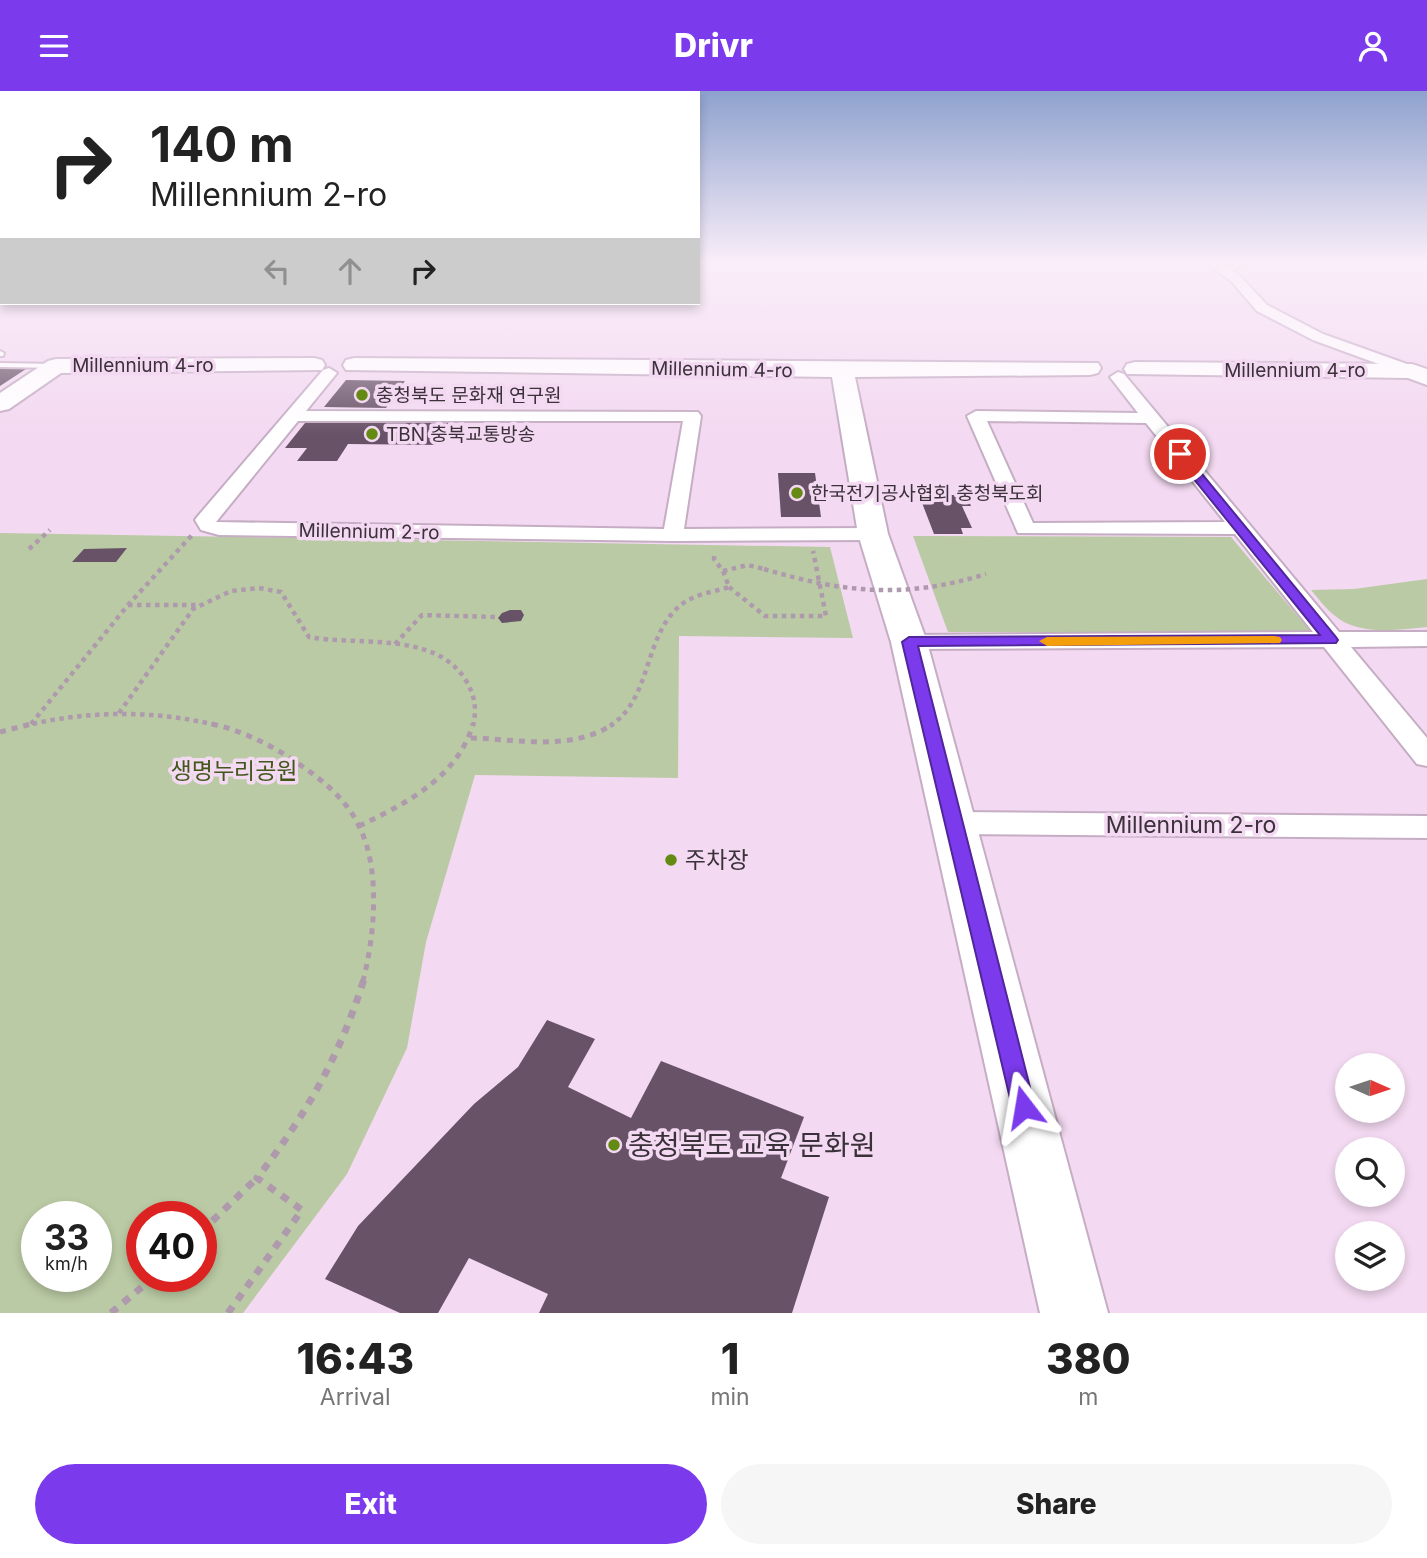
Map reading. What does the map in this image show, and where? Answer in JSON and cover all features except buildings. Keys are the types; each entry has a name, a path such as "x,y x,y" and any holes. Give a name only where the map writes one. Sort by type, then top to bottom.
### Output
{"street":[{"path":"1285,320 1318,337 1420,374"},
{"name":"Millennium 4-ro","path":"56,366 343,371 354,365 842,370 1090,368 1094,362 1107,360 1122,362 1127,373 1420,374"},
{"path":"0,404 56,366"},
{"path":"205,520 292,416 321,369"},
{"path":"842,370 873,534 909,642 1074,1313"},
{"path":"1127,373 1150,418 1427,757"},
{"path":"292,416 692,417 673,535"},
{"path":"1150,418 976,416 1025,529 1240,528"},
{"name":"Millennium 2-ro","path":"205,520 208,526 219,529 673,535 873,534"},
{"path":"909,642 1427,639"},
{"name":"Millennium 2-ro","path":"954,823 1427,827"}],"lane":[{"path":"0,365 56,366"}],"path":[{"path":"30,725 128,605 205,520"},
{"path":"29,549 50,530"},
{"path":"718,534 714,559 723,571 729,587 765,616 826,616 810,535"},
{"path":"723,571 748,565 833,589 875,593 915,593 954,585 986,574"},
{"path":"471,738 572,740 593,735 618,722 631,707 662,636 680,605 729,587"},
{"path":"118,714 193,609 231,591 245,588 281,592 294,606 297,622 309,637 337,642 395,644 446,659 468,681 477,704 471,738 453,762 430,785 395,808 359,826"},
{"path":"128,605 200,605"},
{"path":"395,644 422,615 496,617"},
{"path":"0,733 64,717 118,714 204,722 259,740 303,765 338,793 359,826 366,843 375,909 367,969 340,1049 286,1143 257,1178 217,1217"},
{"path":"228,1313 302,1210 257,1178"},
{"path":"111,1313 136,1292"}],"green space":[{"name":"생명누리공원","path":"0,533 830,547 853,638 679,636 678,778 475,775 426,942 407,1048 347,1174 243,1313 0,1313"},
{"path":"913,536 1231,537 1311,632 948,632"},
{"path":"1427,579 1427,627 1378,630 1354,626 1334,615 1311,590 1354,589"}],"slow traffic":[{"path":"1047,641 1274,640"}],"place":[{"name":"충청북도 문화재 연구원","path":"362,395"},
{"name":"TBN 충북교통방송","path":"372,434"},
{"name":"한국전기공사협회 충청북도회","path":"797,493"},
{"name":"주차장","path":"671,860"},
{"name":"충청북도 교육 문화원","path":"614,1145"}],"route":[{"path":"1024,1107 909,642 1331,640 1180,454"}]}
